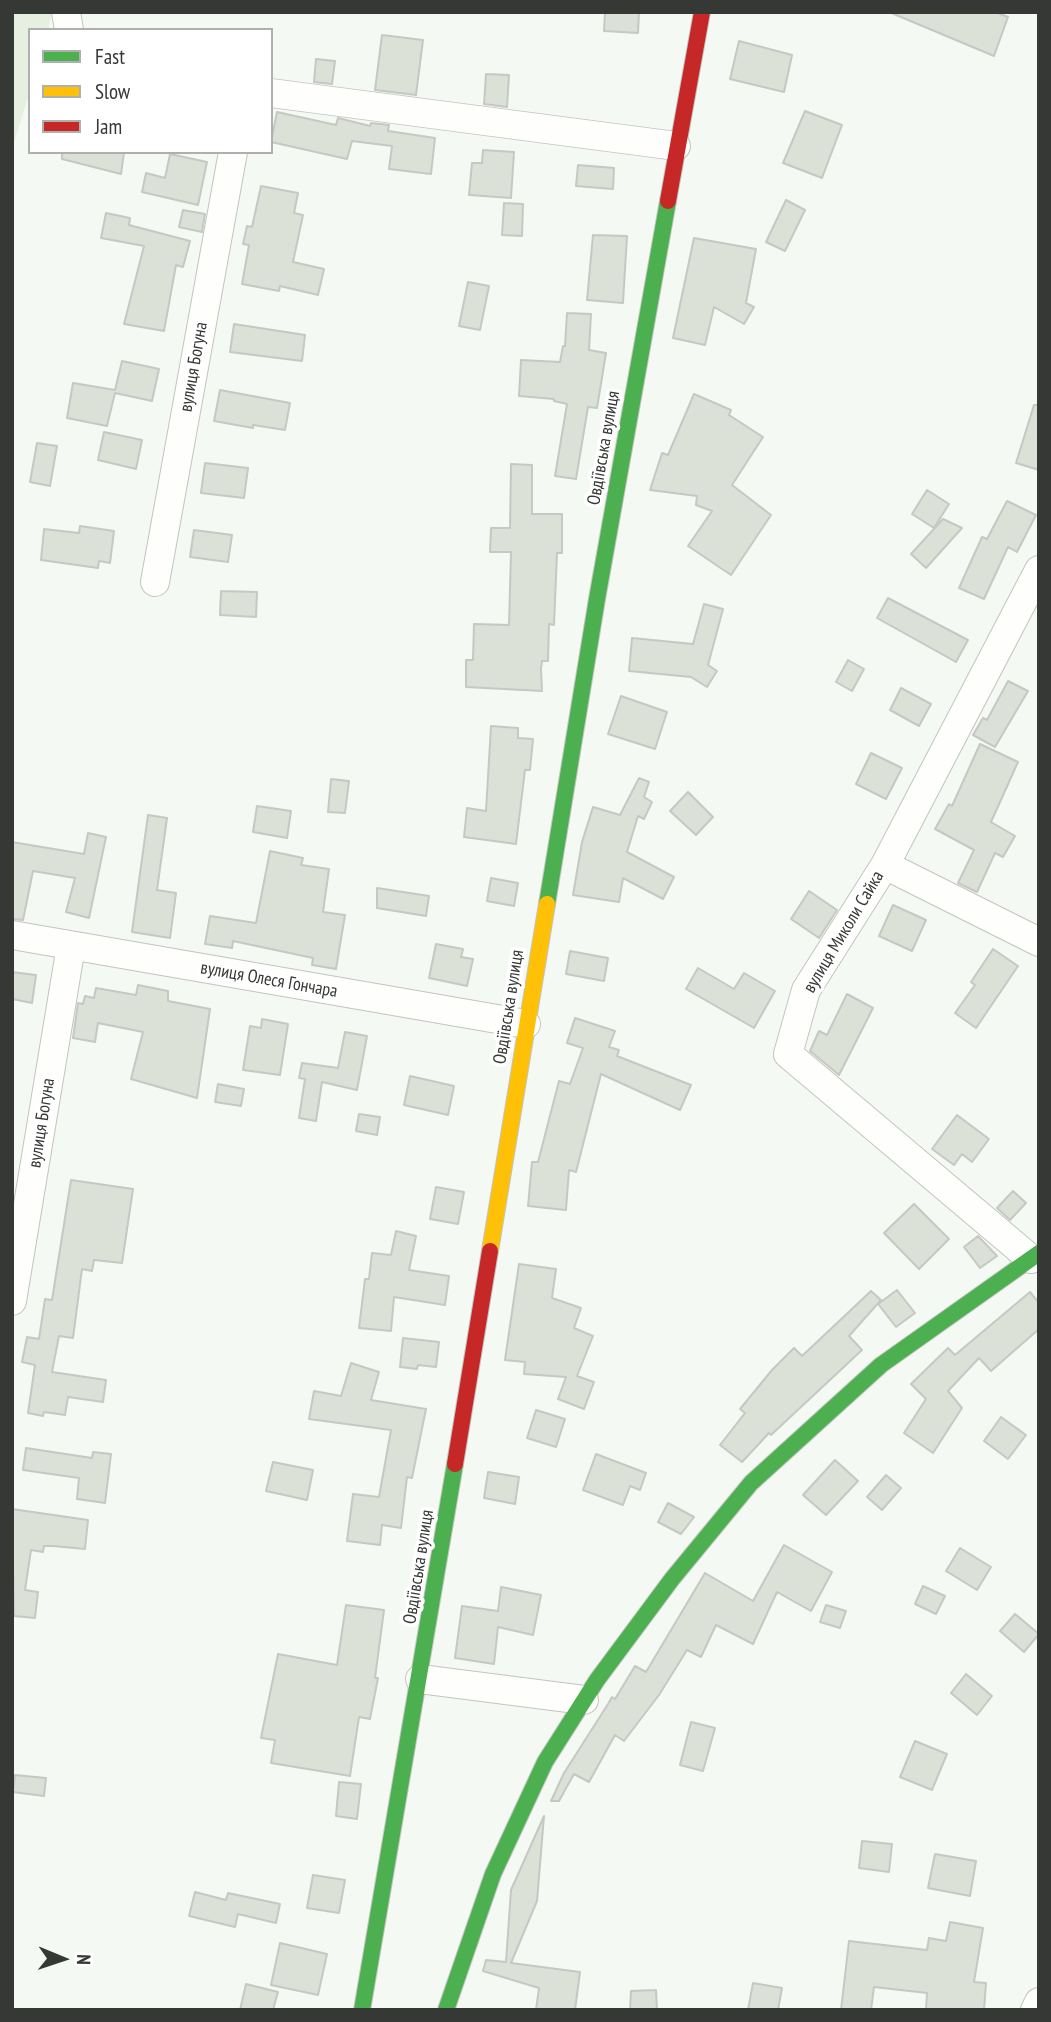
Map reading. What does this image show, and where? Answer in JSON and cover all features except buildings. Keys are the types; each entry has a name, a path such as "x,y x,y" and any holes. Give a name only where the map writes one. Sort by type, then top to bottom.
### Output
{"main road":[{"name":"Овдіївська вулиця","path":"362,2010 420,1679 526,1024 676,146 702,12"},
{"path":"446,2010 492,1874 545,1762 584,1700 672,1579 751,1483 881,1365 1035,1256"}],"street":[{"path":"273,93 676,146"},
{"name":"вулиця Богуна","path":"155,582 233,154"},
{"name":"вулиця Миколи Сайка","path":"1035,1256 788,1054 806,990 885,865 1039,569"},
{"path":"885,865 1039,942"},
{"name":"вулиця Олеся Гончара","path":"12,935 526,1024"},
{"name":"вулиця Богуна","path":"12,1301 71,946"},
{"path":"420,1679 584,1700"},
{"path":"1035,2010 1039,2002"}],"green space":[{"path":"12,12 52,12 48,28 28,28 28,97 12,149"}],"traffic: fast":[{"path":"547,904 597,599 668,201"},
{"path":"446,2010 493,1874 545,1762 597,1680 672,1579 751,1483 881,1365 1039,1253"},
{"path":"362,2010 455,1464"}],"traffic: slow":[{"path":"490,1251 547,904"}],"traffic: jam":[{"path":"668,201 702,12"},
{"path":"455,1464 490,1251"}]}
